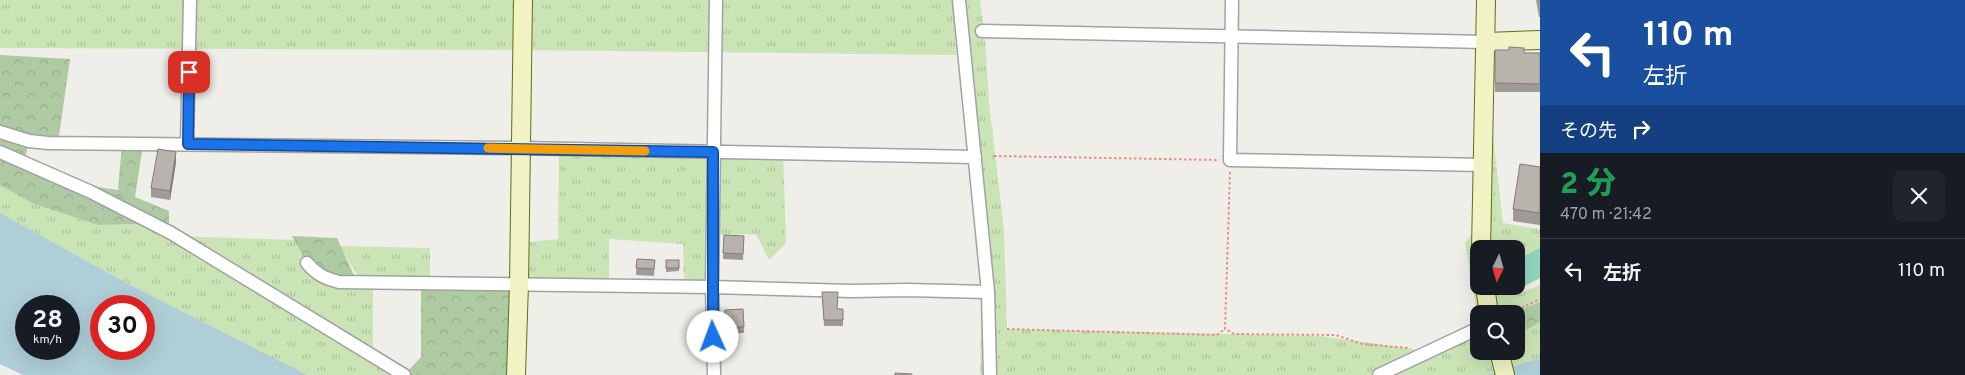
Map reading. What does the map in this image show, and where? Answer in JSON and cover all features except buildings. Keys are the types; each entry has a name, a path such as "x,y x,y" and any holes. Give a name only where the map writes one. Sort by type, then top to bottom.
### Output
{"street":[{"path":"188,144 190,0"},
{"path":"516,375 523,0"},
{"path":"714,375 712,287 716,0"},
{"path":"959,0 988,292 990,375"},
{"path":"1232,0 1230,160 1483,165"},
{"path":"1481,240 1486,0"},
{"path":"982,31 1486,42 1540,40"},
{"path":"0,132 29,141 48,143 520,148 975,157"},
{"path":"0,152 91,192 171,233 404,375"},
{"path":"306,263 316,274 339,282 712,287 851,292 907,290 988,292"},
{"path":"1379,375 1470,332"},
{"path":"1502,360 1506,375"}],"path":[{"path":"994,156 1230,160 1225,329"},
{"path":"1525,306 1540,299"},
{"path":"1007,329 1216,335 1225,329"},
{"path":"1225,329 1234,334 1336,335 1362,344 1433,351"}],"green space":[{"path":"0,0 953,0 956,55 521,50 0,48"},
{"path":"964,0 980,0 985,39 989,102 1004,230 1007,329 1320,336 1413,349 1415,358 1470,332 1470,360 1525,360 1525,305 1476,305 1474,295 1525,295 1525,291 1540,285 1540,375 1372,375 1398,367 1407,362 1369,375 980,375 983,233 966,66 970,32"},
{"path":"1479,50 1491,118 1503,223 1540,229 1540,248 1525,256 1525,240 1470,240 1470,272 1465,243 1472,234"},
{"path":"0,55 70,59 58,143 29,141 24,162 71,183 118,190 122,144 143,144 135,197 169,211 169,232 145,224 98,225 34,204 0,185"},
{"path":"783,153 786,243 769,260 756,234 712,235 705,246 712,287 684,281 683,244 609,239 609,285 530,279 520,243 558,239 559,154"},
{"path":"0,185 34,204 98,225 153,224 176,236 295,240 311,272 373,282 373,356 404,375 288,375 155,299 155,295 148,295 27,228 0,216"},
{"path":"292,236 337,238 357,282 335,281 307,263"},
{"path":"339,246 430,248 430,278 359,277"},
{"path":"1540,248 1540,278 1525,286 1525,256"},
{"path":"421,283 519,284 516,375 404,375 421,357"},
{"path":"1540,302 1540,322 1525,331 1525,308"}],"water":[{"path":"0,213 150,295 90,295 90,360 155,360 155,298 307,375 23,375 0,364"},
{"path":"1540,358 1540,375 1488,375"}],"slow traffic":[{"path":"488,148 645,151"}],"route":[{"path":"189,72 188,144 713,152 713,337"}]}
